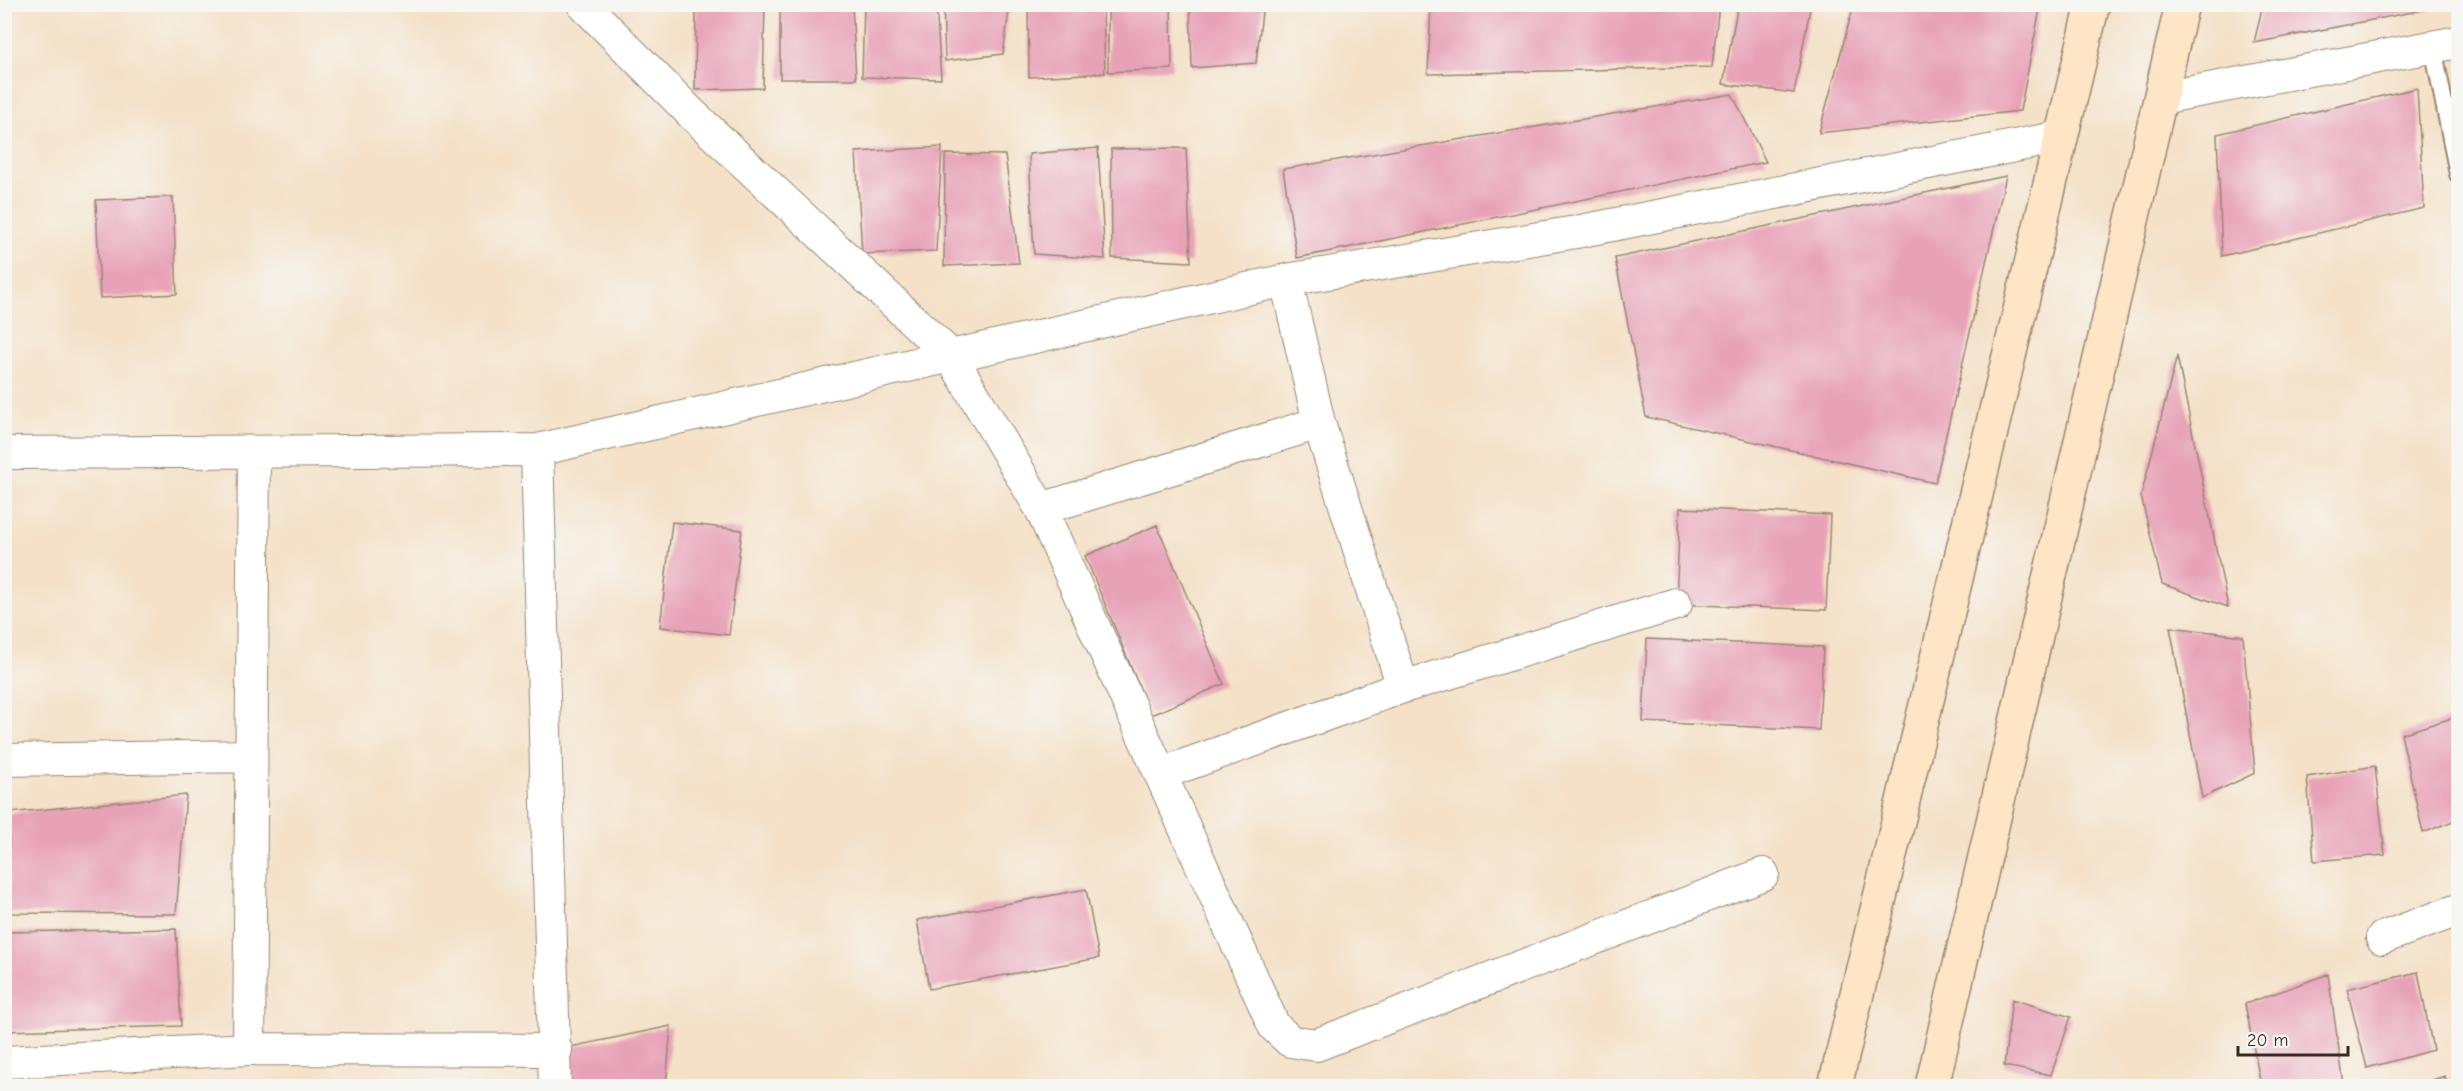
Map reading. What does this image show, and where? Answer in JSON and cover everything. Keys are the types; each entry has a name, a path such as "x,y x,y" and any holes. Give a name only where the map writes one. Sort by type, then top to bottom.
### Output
{"main road":[{"path":"1835,1086 2093,4"},
{"path":"1932,1086 2182,4"}],"street":[{"path":"583,4 693,115 951,356 1041,509 1274,1026 1290,1041 1316,1045 1763,874"},
{"path":"2161,98 2446,45"},
{"path":"4,453 537,450 1286,280 1576,232 2061,137"},
{"path":"1286,280 1319,423 1403,687"},
{"path":"1041,509 1319,423"},
{"path":"537,450 556,1050 555,1086"},
{"path":"249,1049 254,452"},
{"path":"1160,774 1403,687 1676,603"},
{"path":"4,760 251,756"},
{"path":"2382,938 2458,910"},
{"path":"4,1062 249,1049 556,1050"}],"lane":[{"path":"2446,45 2458,174"}],"building":[{"path":"696,4 765,4 763,88 695,90"},
{"path":"780,4 852,4 856,79 780,79"},
{"path":"864,4 936,4 941,79 862,77"},
{"path":"943,4 1010,4 1003,54 945,61"},
{"path":"1108,4 1171,4 1172,69 1108,72"},
{"path":"1190,4 1263,4 1256,63 1192,68"},
{"path":"1431,4 1719,4 1712,67 1428,74"},
{"path":"1738,4 1811,4 1794,93 1723,84"},
{"path":"1854,4 2041,4 2020,111 1819,133"},
{"path":"2263,4 2444,4 2444,6 2254,43"},
{"path":"1028,5 1103,5 1105,73 1029,77"},
{"path":"2417,88 2424,208 2222,256 2217,134"},
{"path":"1732,94 1766,162 1297,258 1283,169"},
{"path":"942,147 936,251 862,254 856,152"},
{"path":"1098,148 1105,259 1034,254 1029,154"},
{"path":"1186,148 1191,262 1112,258 1111,149"},
{"path":"945,154 1005,155 1019,263 944,266"},
{"path":"2006,176 1935,483 1646,417 1615,258"},
{"path":"173,197 177,294 100,298 96,200"},
{"path":"2177,356 2228,607 2162,584 2141,496"},
{"path":"1680,508 1830,515 1826,610 1676,604"},
{"path":"672,522 742,530 729,635 660,627"},
{"path":"1157,525 1224,684 1151,715 1085,556"},
{"path":"2170,627 2243,636 2255,773 2202,798"},
{"path":"1647,639 1823,647 1819,730 1643,722"},
{"path":"2458,716 2458,819 2423,833 2401,734"},
{"path":"2375,766 2385,855 2314,861 2307,777"},
{"path":"186,795 176,914 9,913 9,813"},
{"path":"1086,889 1099,958 929,989 917,920"},
{"path":"176,929 181,1026 4,1031 4,932"},
{"path":"2418,972 2433,1050 2367,1068 2347,989"},
{"path":"2328,974 2344,1085 2261,1086 2245,1004"},
{"path":"2012,999 2071,1017 2051,1075 2004,1066"},
{"path":"671,1026 666,1086 563,1086 556,1050"},
{"path":"2445,1076 2447,1086 2413,1086"}]}
